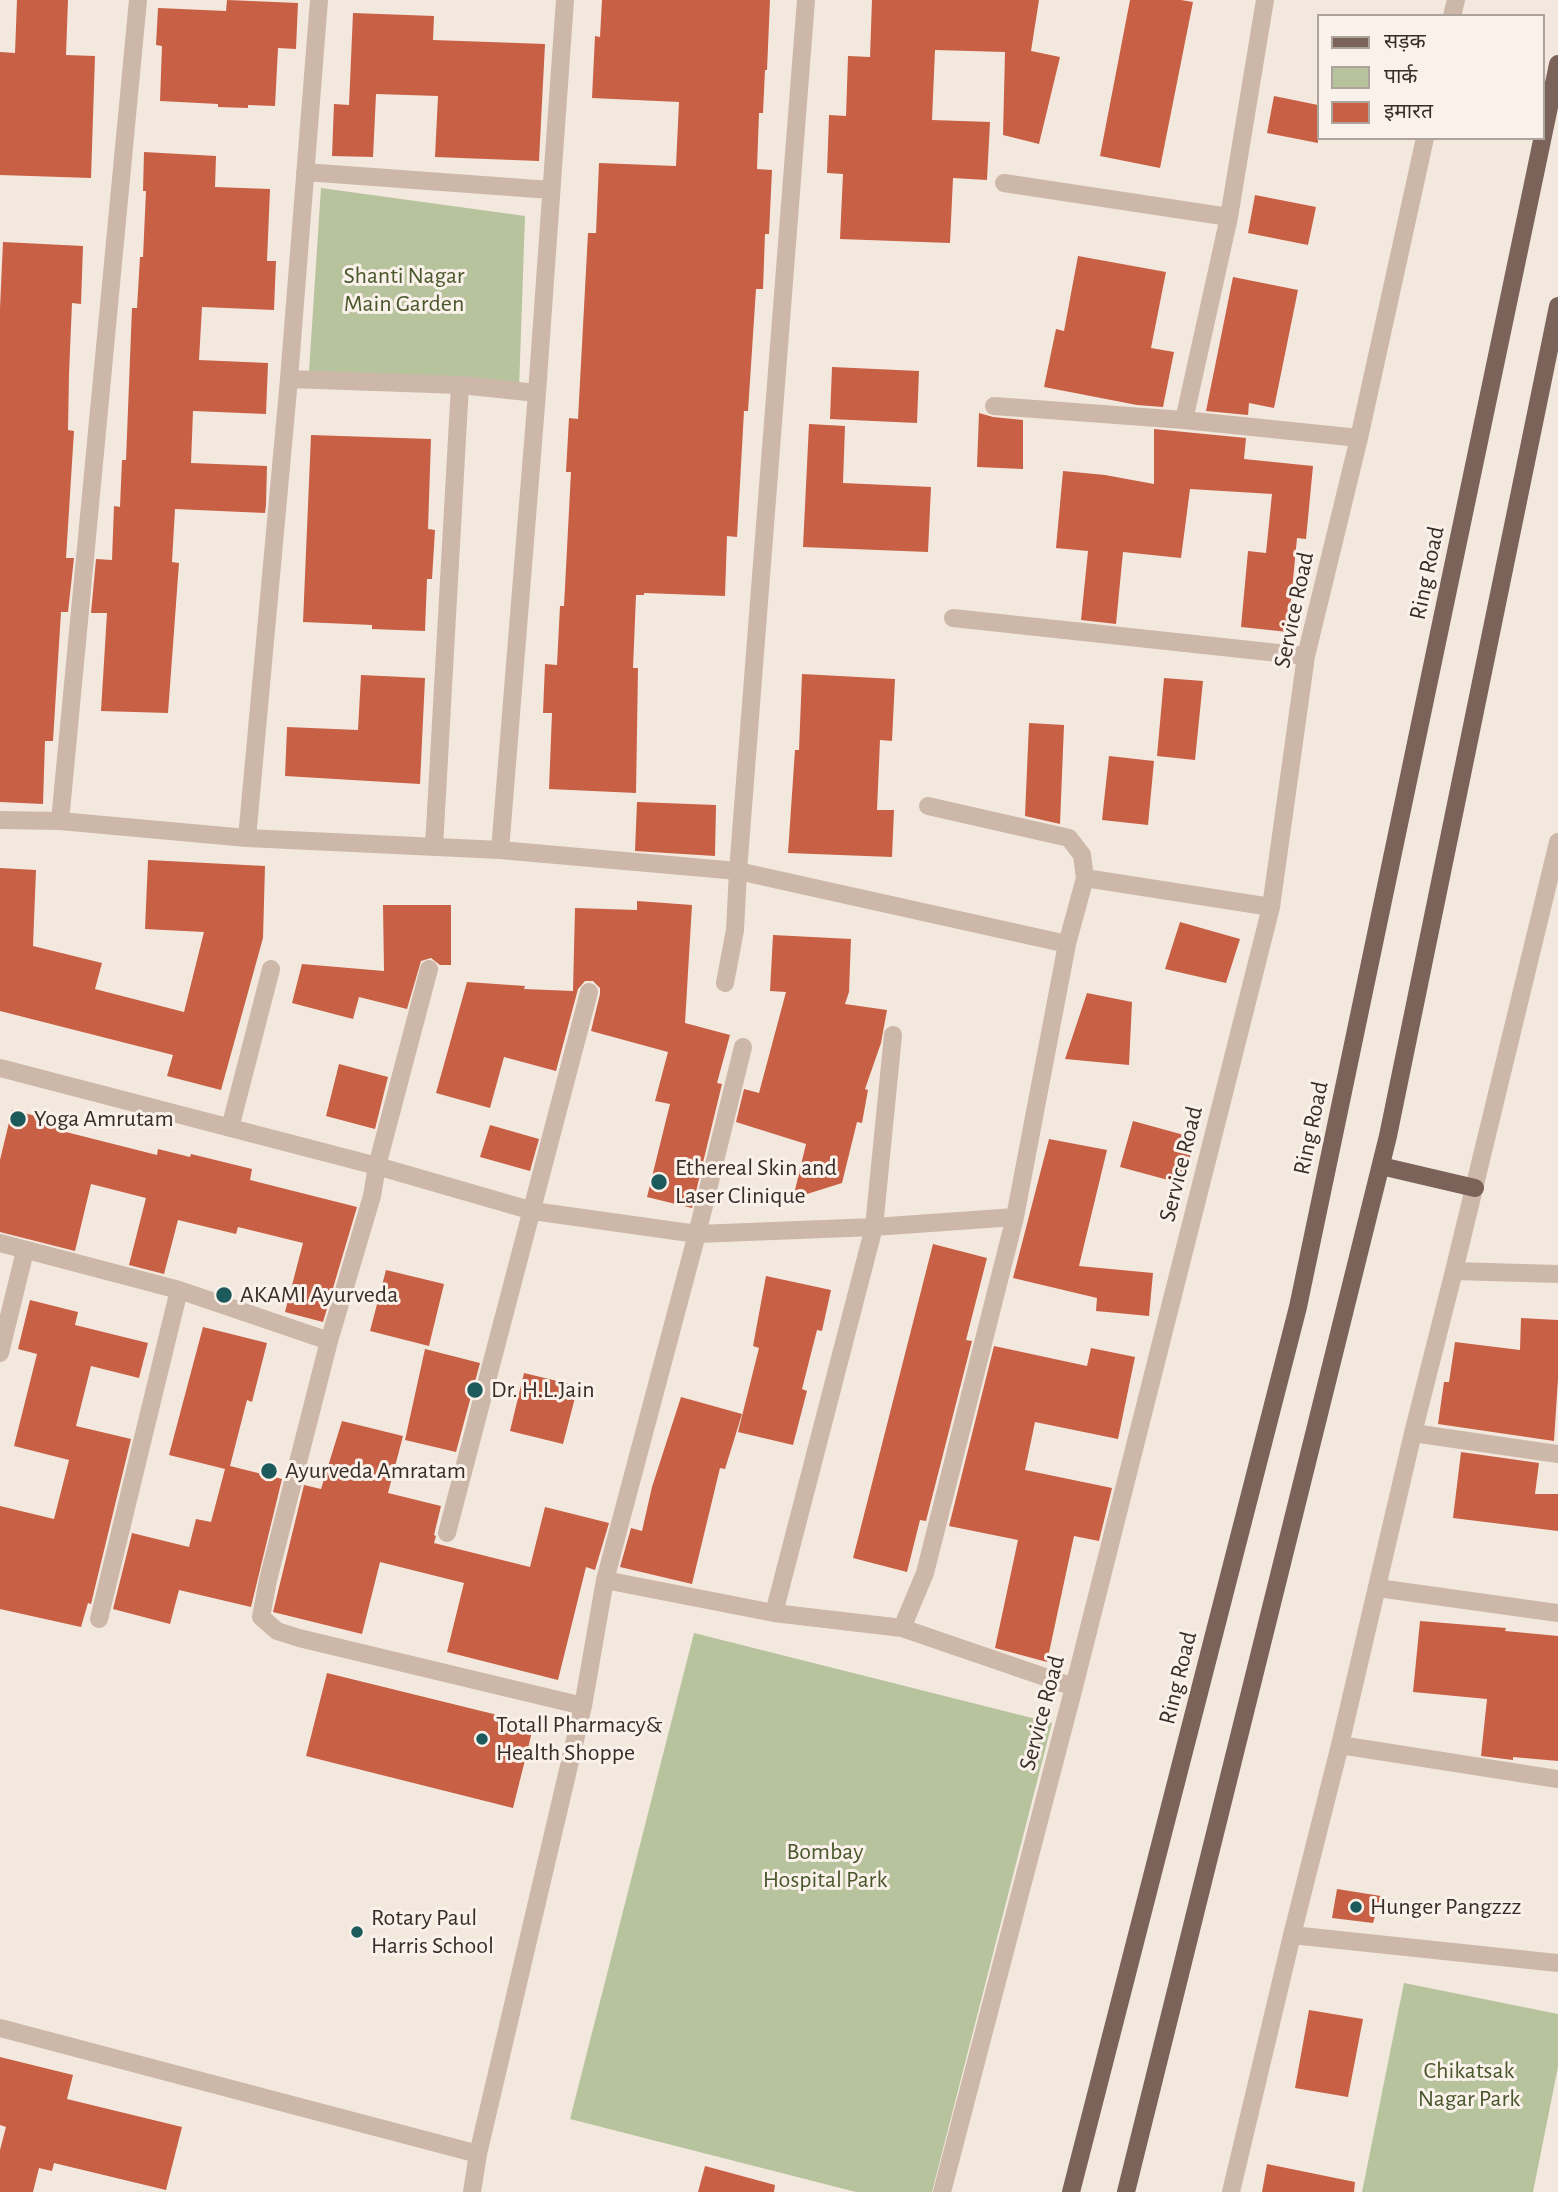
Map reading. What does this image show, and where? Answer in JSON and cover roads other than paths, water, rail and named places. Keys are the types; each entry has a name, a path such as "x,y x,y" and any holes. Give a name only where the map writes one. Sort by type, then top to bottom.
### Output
{"main road":[{"name":"Ring Road","path":"1544,131 1558,64"},
{"name":"Ring Road","path":"1072,2192 1298,1307 1542,140"},
{"path":"1125,2192 1381,1166 1558,306"},
{"path":"1381,1166 1475,1188"}],"street":[{"path":"60,821 138,0"},
{"path":"247,838 289,379 319,0"},
{"path":"500,850 565,0"},
{"path":"724,983 735,930 806,0"},
{"path":"1184,420 1229,217 1265,0"},
{"name":"Service Road","path":"942,2192 1074,1688 1271,907 1306,656 1359,438 1425,140"},
{"path":"306,172 551,190"},
{"path":"1004,183 1229,217"},
{"path":"289,379 460,385 537,393"},
{"path":"434,847 460,385"},
{"path":"994,406 1184,420 1359,438"},
{"path":"953,618 1306,656"},
{"path":"902,1628 925,1573 1015,1217 1067,944 1085,878 1082,855 1069,838 928,806"},
{"path":"0,820 60,821 247,838 500,850 738,871 1067,944"},
{"path":"1231,2192 1378,1588 1412,1433 1475,1188 1558,842"},
{"path":"1085,878 1271,907"},
{"path":"229,1128 271,968"},
{"path":"429,969 377,1166 372,1196 329,1341 261,1617 276,1631 299,1638 583,1706"},
{"path":"447,1533 589,992"},
{"path":"774,1613 874,1227 893,1035"},
{"path":"472,2192 478,2154 583,1706 606,1580 743,1047"},
{"path":"0,1068 377,1166 533,1211 697,1234 874,1227 1015,1217"},
{"path":"0,1243 179,1290 329,1341"},
{"path":"0,1353 25,1251"},
{"path":"1454,1272 1558,1274"},
{"path":"99,1619 179,1290"},
{"path":"1412,1433 1558,1454"},
{"path":"606,1580 774,1613 902,1628 1074,1688"},
{"path":"1378,1588 1558,1613"},
{"path":"1340,1745 1558,1780"},
{"path":"1292,1935 1558,1963"},
{"path":"0,2028 478,2154"}],"place":[{"name":"Yoga Amrutam","path":"18,1119"},
{"name":"Ethereal Skin and Laser Clinique","path":"659,1182"},
{"name":"AKAMI Ayurveda","path":"224,1295"},
{"name":"Dr. H.L.Jain","path":"475,1390"},
{"name":"Ayurveda Amratam","path":"269,1471"},
{"name":"Totall Pharmacy& Health Shoppe","path":"482,1739"},
{"name":"Hunger Pangzzz","path":"1356,1907"},
{"name":"Rotary Paul Harris School","path":"357,1932"}],"park label":[{"name":"Shanti Nagar Main Garden","path":"404,290"},
{"name":"Bombay Hospital Park","path":"825,1866"},
{"name":"Chikatsak Nagar Park","path":"1469,2085"}]}
